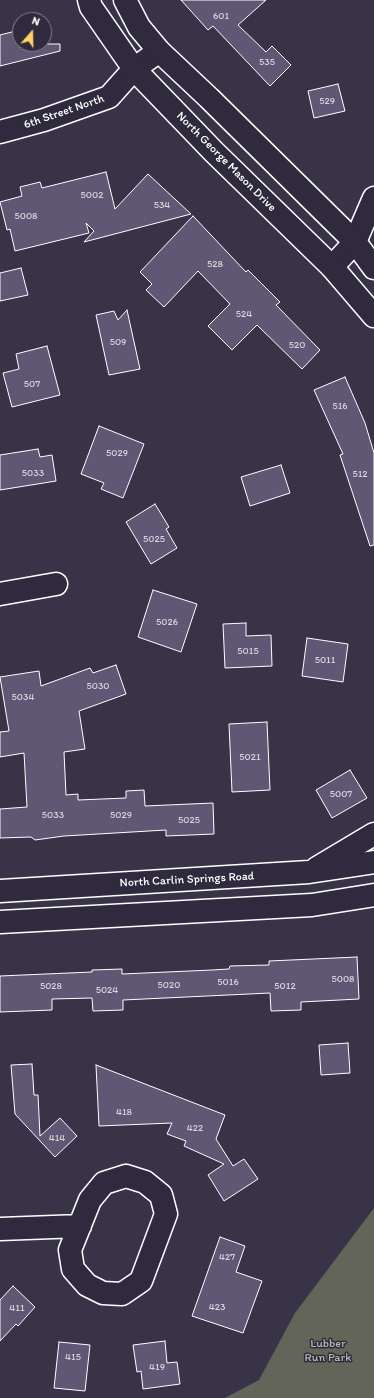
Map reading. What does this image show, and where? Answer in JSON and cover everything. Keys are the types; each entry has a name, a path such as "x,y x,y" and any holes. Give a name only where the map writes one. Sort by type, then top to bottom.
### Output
{"main road":[{"name":"North George Mason Drive","path":"89,0 92,7 134,69 214,152 332,267 374,316"},
{"path":"125,0 139,27 159,52 209,98 355,242 374,268"},
{"name":"6th Street North","path":"0,132 44,120 109,97 134,69 159,52"},
{"path":"332,267 355,242 374,198"},
{"path":"0,594 56,584"},
{"path":"309,872 374,834"},
{"name":"North Carlin Springs Road","path":"0,891 309,872 374,862"},
{"path":"0,922 312,905 369,897"},
{"path":"126,1176 145,1182 161,1195 166,1214 141,1281 122,1294 103,1293 87,1285 73,1269 70,1250 80,1226 90,1200 104,1183 126,1176"},
{"path":"0,1229 80,1226"}],"green space":[{"name":"Lubber Run Park","path":"374,1208 374,1398 225,1398 259,1380 295,1313"}],"building":[{"path":"181,0 266,0 238,25 266,52 272,46 291,65 270,86 213,26 208,30"},
{"path":"12,32 12,52 52,52 52,44 60,44 60,51 0,66 0,35"},
{"path":"338,84 345,111 314,118 308,91"},
{"path":"106,172 115,209 148,174 191,214 84,242 94,231 86,223 89,233 15,251 10,229 7,230 0,202 22,196 20,187 40,182 42,188"},
{"path":"193,216 246,272 248,270 280,302 276,305 320,350 302,369 257,325 232,350 208,326 230,304 198,271 164,307 146,290 152,284 140,272"},
{"path":"21,268 28,295 0,301 0,273"},
{"path":"127,310 140,369 109,375 96,315 114,311 118,320"},
{"path":"47,346 60,395 12,407 3,373 19,369 16,354"},
{"path":"345,377 365,423 374,453 374,545 370,546 340,455 343,454 314,390"},
{"path":"99,426 144,444 123,498 101,489 104,483 81,474"},
{"path":"38,449 40,457 52,455 56,481 0,490 0,455"},
{"path":"281,465 290,493 250,506 241,477"},
{"path":"155,504 169,527 166,529 177,548 151,564 126,522"},
{"path":"153,590 197,604 181,652 138,637"},
{"path":"246,623 246,636 271,635 272,666 225,668 223,624"},
{"path":"307,638 348,644 343,682 302,676"},
{"path":"116,665 126,694 79,711 85,749 64,752 66,795 78,794 78,800 126,798 126,791 144,790 145,806 213,803 214,834 166,836 166,830 64,836 35,840 31,837 0,838 0,809 27,807 24,753 0,757 0,732 9,731 0,677 39,671 41,686 90,668 93,673"},
{"path":"267,722 270,790 232,792 229,724"},
{"path":"350,770 367,798 332,818 316,790"},
{"path":"357,957 359,999 301,1002 301,1010 271,1011 270,993 123,1000 123,1010 93,1011 92,998 52,999 52,1010 0,1012 0,976 92,972 92,970 122,969 122,974 212,970 229,969 230,966 269,965 269,961"},
{"path":"348,1043 350,1073 321,1075 319,1045"},
{"path":"32,1064 34,1095 38,1095 40,1136 60,1118 77,1136 55,1157 15,1114 11,1065"},
{"path":"96,1065 225,1115 216,1139 233,1166 244,1159 258,1179 224,1201 208,1175 224,1164 184,1146 186,1141 167,1134 172,1123 99,1126"},
{"path":"220,1237 245,1246 236,1272 262,1281 243,1333 192,1316"},
{"path":"13,1286 35,1307 18,1326 16,1324 0,1341 0,1300"},
{"path":"165,1341 167,1363 177,1362 180,1384 143,1389 141,1371 137,1372 133,1345"},
{"path":"59,1342 90,1345 85,1391 54,1388"}]}
